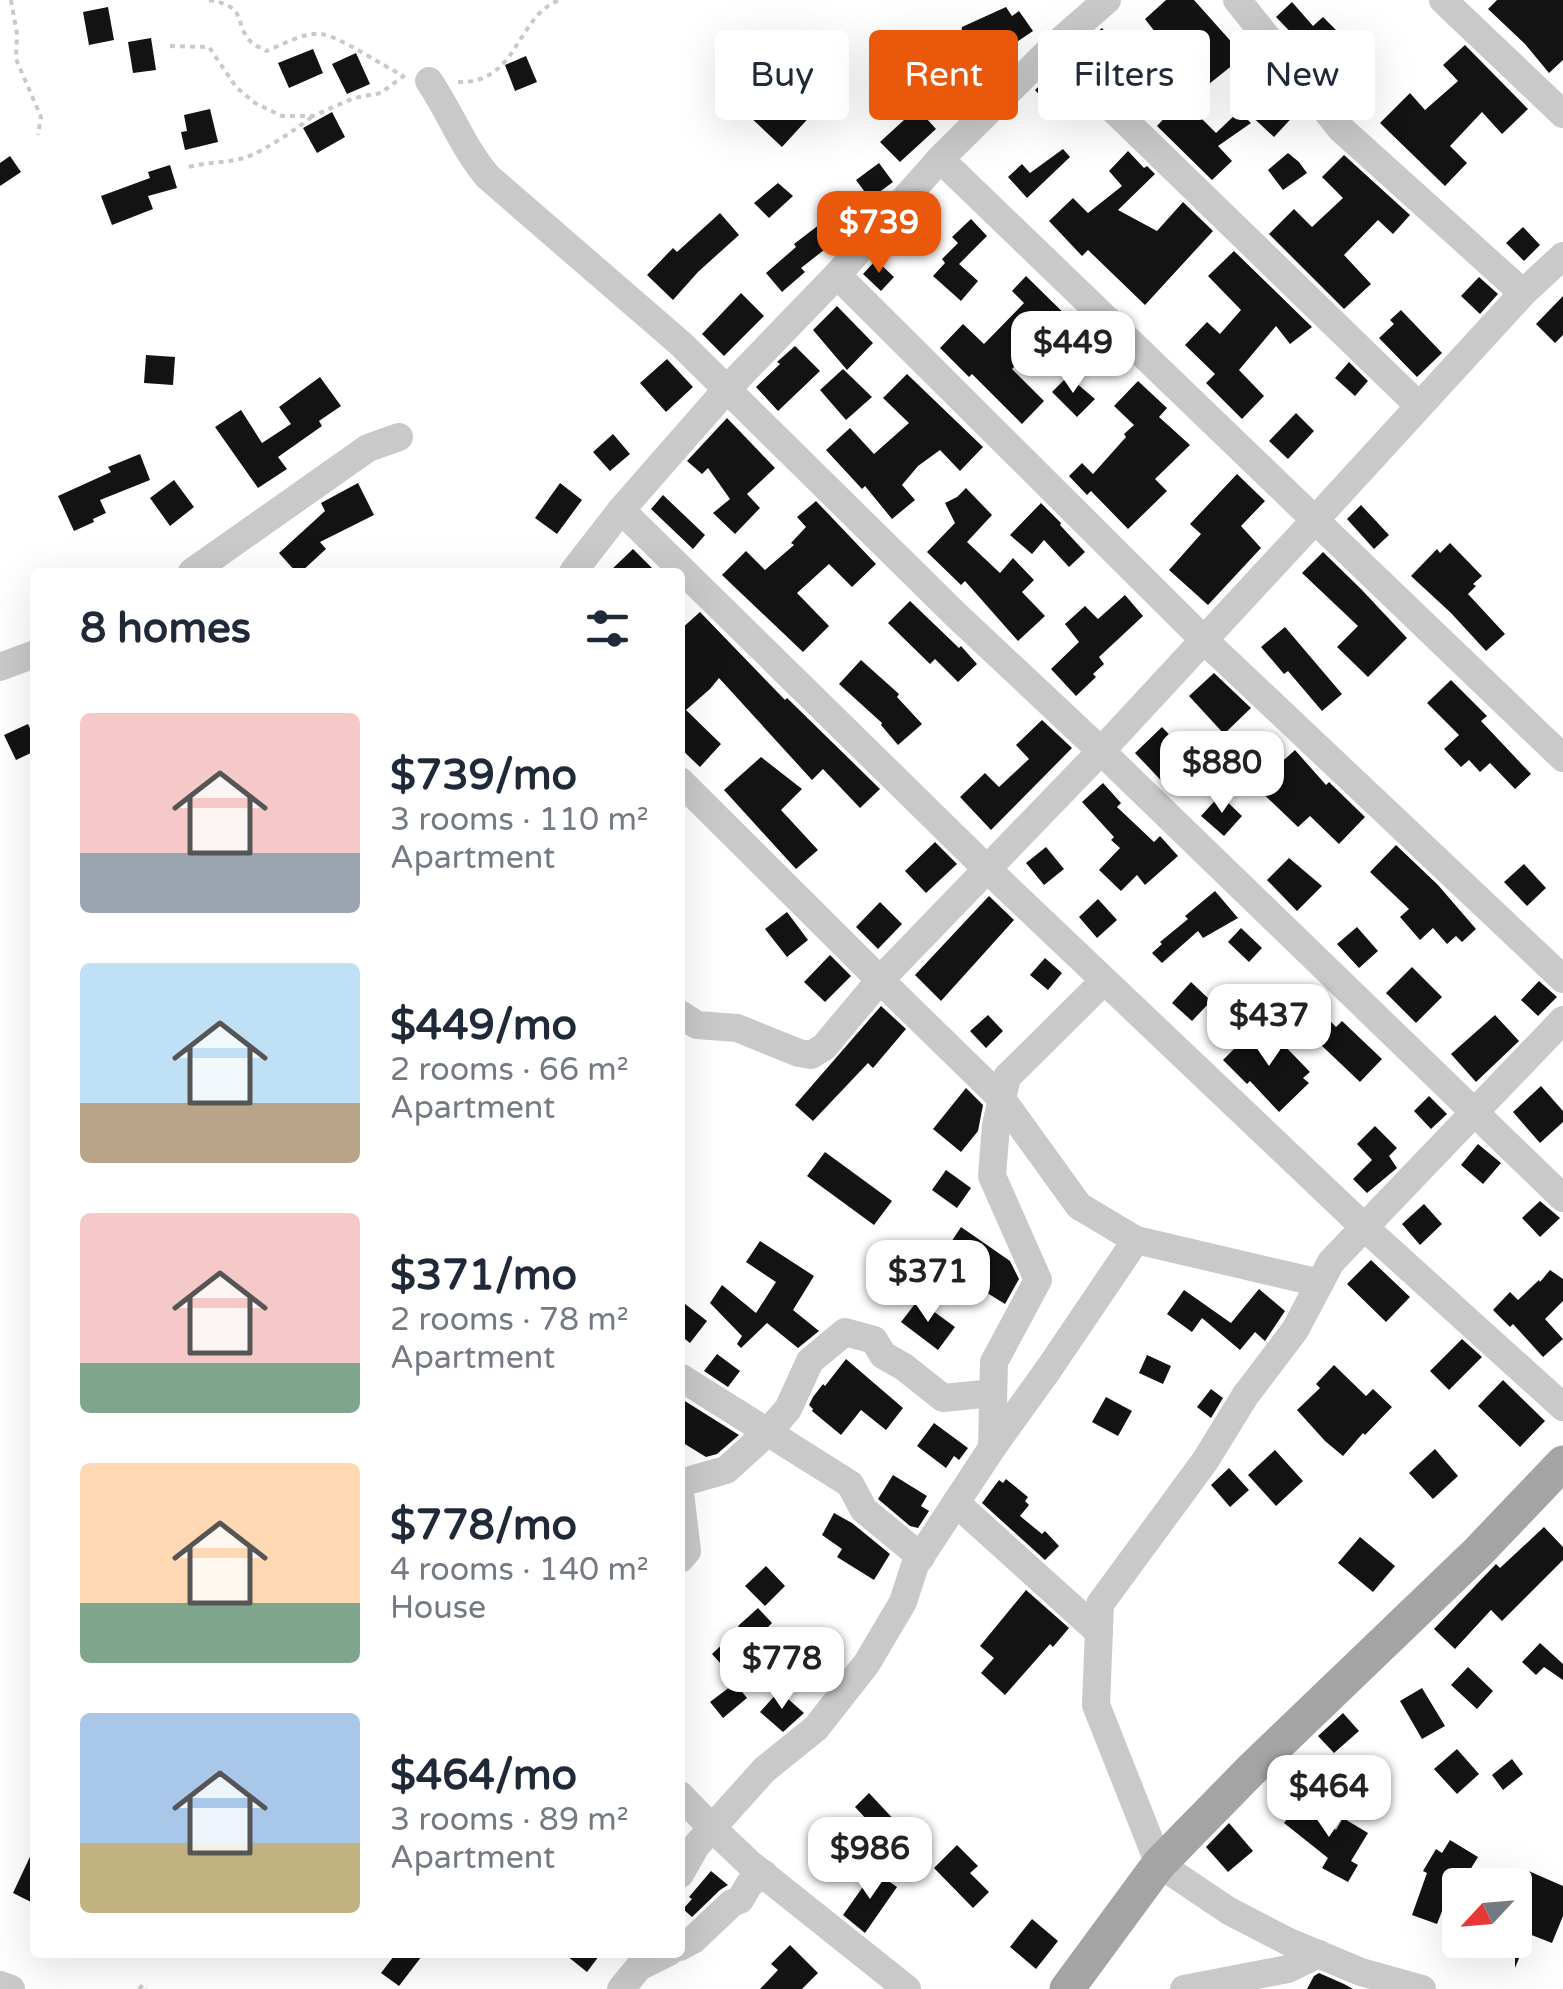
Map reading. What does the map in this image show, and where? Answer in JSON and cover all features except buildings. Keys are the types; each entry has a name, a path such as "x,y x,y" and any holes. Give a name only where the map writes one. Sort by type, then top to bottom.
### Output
{"main road":[{"path":"1066,1989 1158,1864 1478,1552 1563,1463"}],"street":[{"path":"1073,30 1108,0"},
{"path":"1237,0 1342,129 1523,293"},
{"path":"1443,0 1563,114"},
{"path":"575,568 727,389 838,276 940,159 1038,62"},
{"path":"415,78 457,128 470,156 488,177 681,344 1563,1198"},
{"path":"1124,120 1418,405"},
{"path":"940,159 1563,758"},
{"path":"685,1017 697,1025 737,1028 800,1053 811,1055 824,1047 880,980 1204,640 1523,293 1563,256"},
{"path":"838,276 1204,640 1563,980"},
{"path":"203,568 368,448 399,437"},
{"path":"621,510 680,568"},
{"path":"685,573 986,868 1364,1227 1563,1407"},
{"path":"685,786 1002,1098 1079,1206 1136,1240 1320,1283"},
{"path":"992,1448 994,1362 1038,1280 992,1176 1002,1098 1008,1076 1104,980"},
{"path":"1422,1989 1361,1972 1319,1954 1229,1911 1158,1864 1096,1705 1100,1604 1295,1330 1331,1262 1563,1020"},
{"path":"685,1865 696,1846 764,1770 816,1728 868,1663 903,1602 915,1565 1136,1240"},
{"path":"685,1482 726,1470 768,1432 788,1409 810,1362 844,1332 874,1340 884,1355 943,1398 994,1392"},
{"path":"685,1379 850,1484 864,1510 921,1556"},
{"path":"956,1503 1099,1632"},
{"path":"685,1800 764,1874 907,1989"},
{"path":"685,1944 740,1900 750,1884 764,1874"},
{"path":"1184,1989 1288,1969 1319,1954"},
{"path":"621,1989 640,1960"},
{"path":"0,1985 11,1989"}],"path":[{"path":"10,0 17,34 16,59 40,118 38,135"},
{"path":"208,0 236,10 250,42 266,51 322,34 415,78 474,82 487,78 510,58 548,4 560,0"},
{"path":"170,46 209,47 236,87 255,103 282,116 314,116"},
{"path":"189,167 249,156 314,116 415,78"}]}
